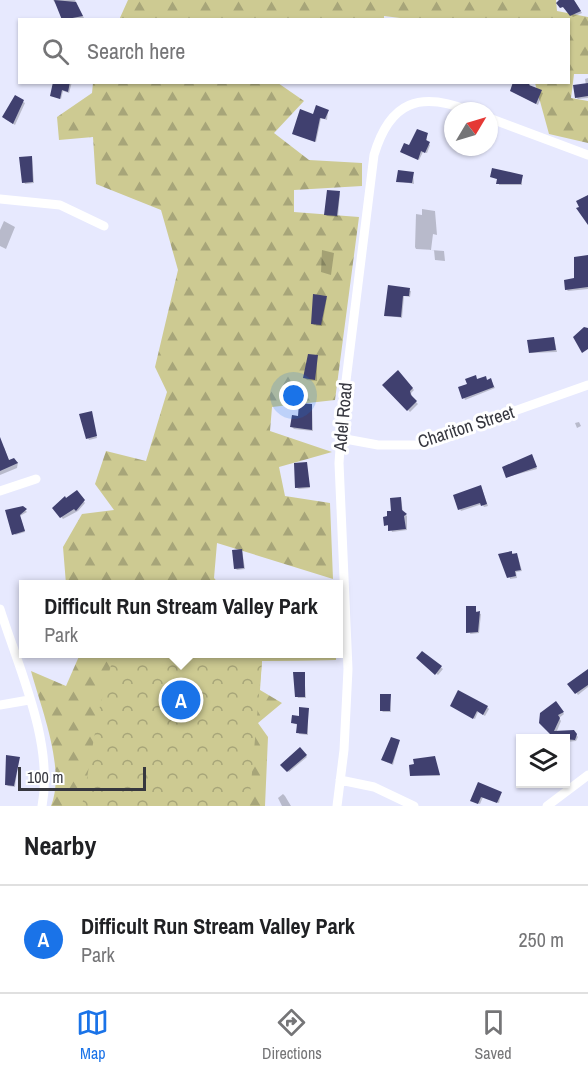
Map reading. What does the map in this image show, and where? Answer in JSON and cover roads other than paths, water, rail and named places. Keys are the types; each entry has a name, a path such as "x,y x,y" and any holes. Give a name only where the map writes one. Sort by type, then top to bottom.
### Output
{"street":[{"name":"Adel Road","path":"337,806 348,669 339,495 340,438 370,184 378,142 391,118 414,102 444,102"},
{"path":"498,121 588,155"},
{"path":"0,199 60,205 104,226"},
{"name":"Chariton Street","path":"340,438 378,445 418,445 588,385"},
{"path":"0,491 36,479"},
{"path":"0,609 29,700 44,759 42,806"},
{"path":"0,705 29,700"},
{"path":"547,806 588,775"},
{"path":"340,780 381,789 414,806"}],"place":[{"name":"Difficult Run Stream Valley Park","path":"181,700"}]}
